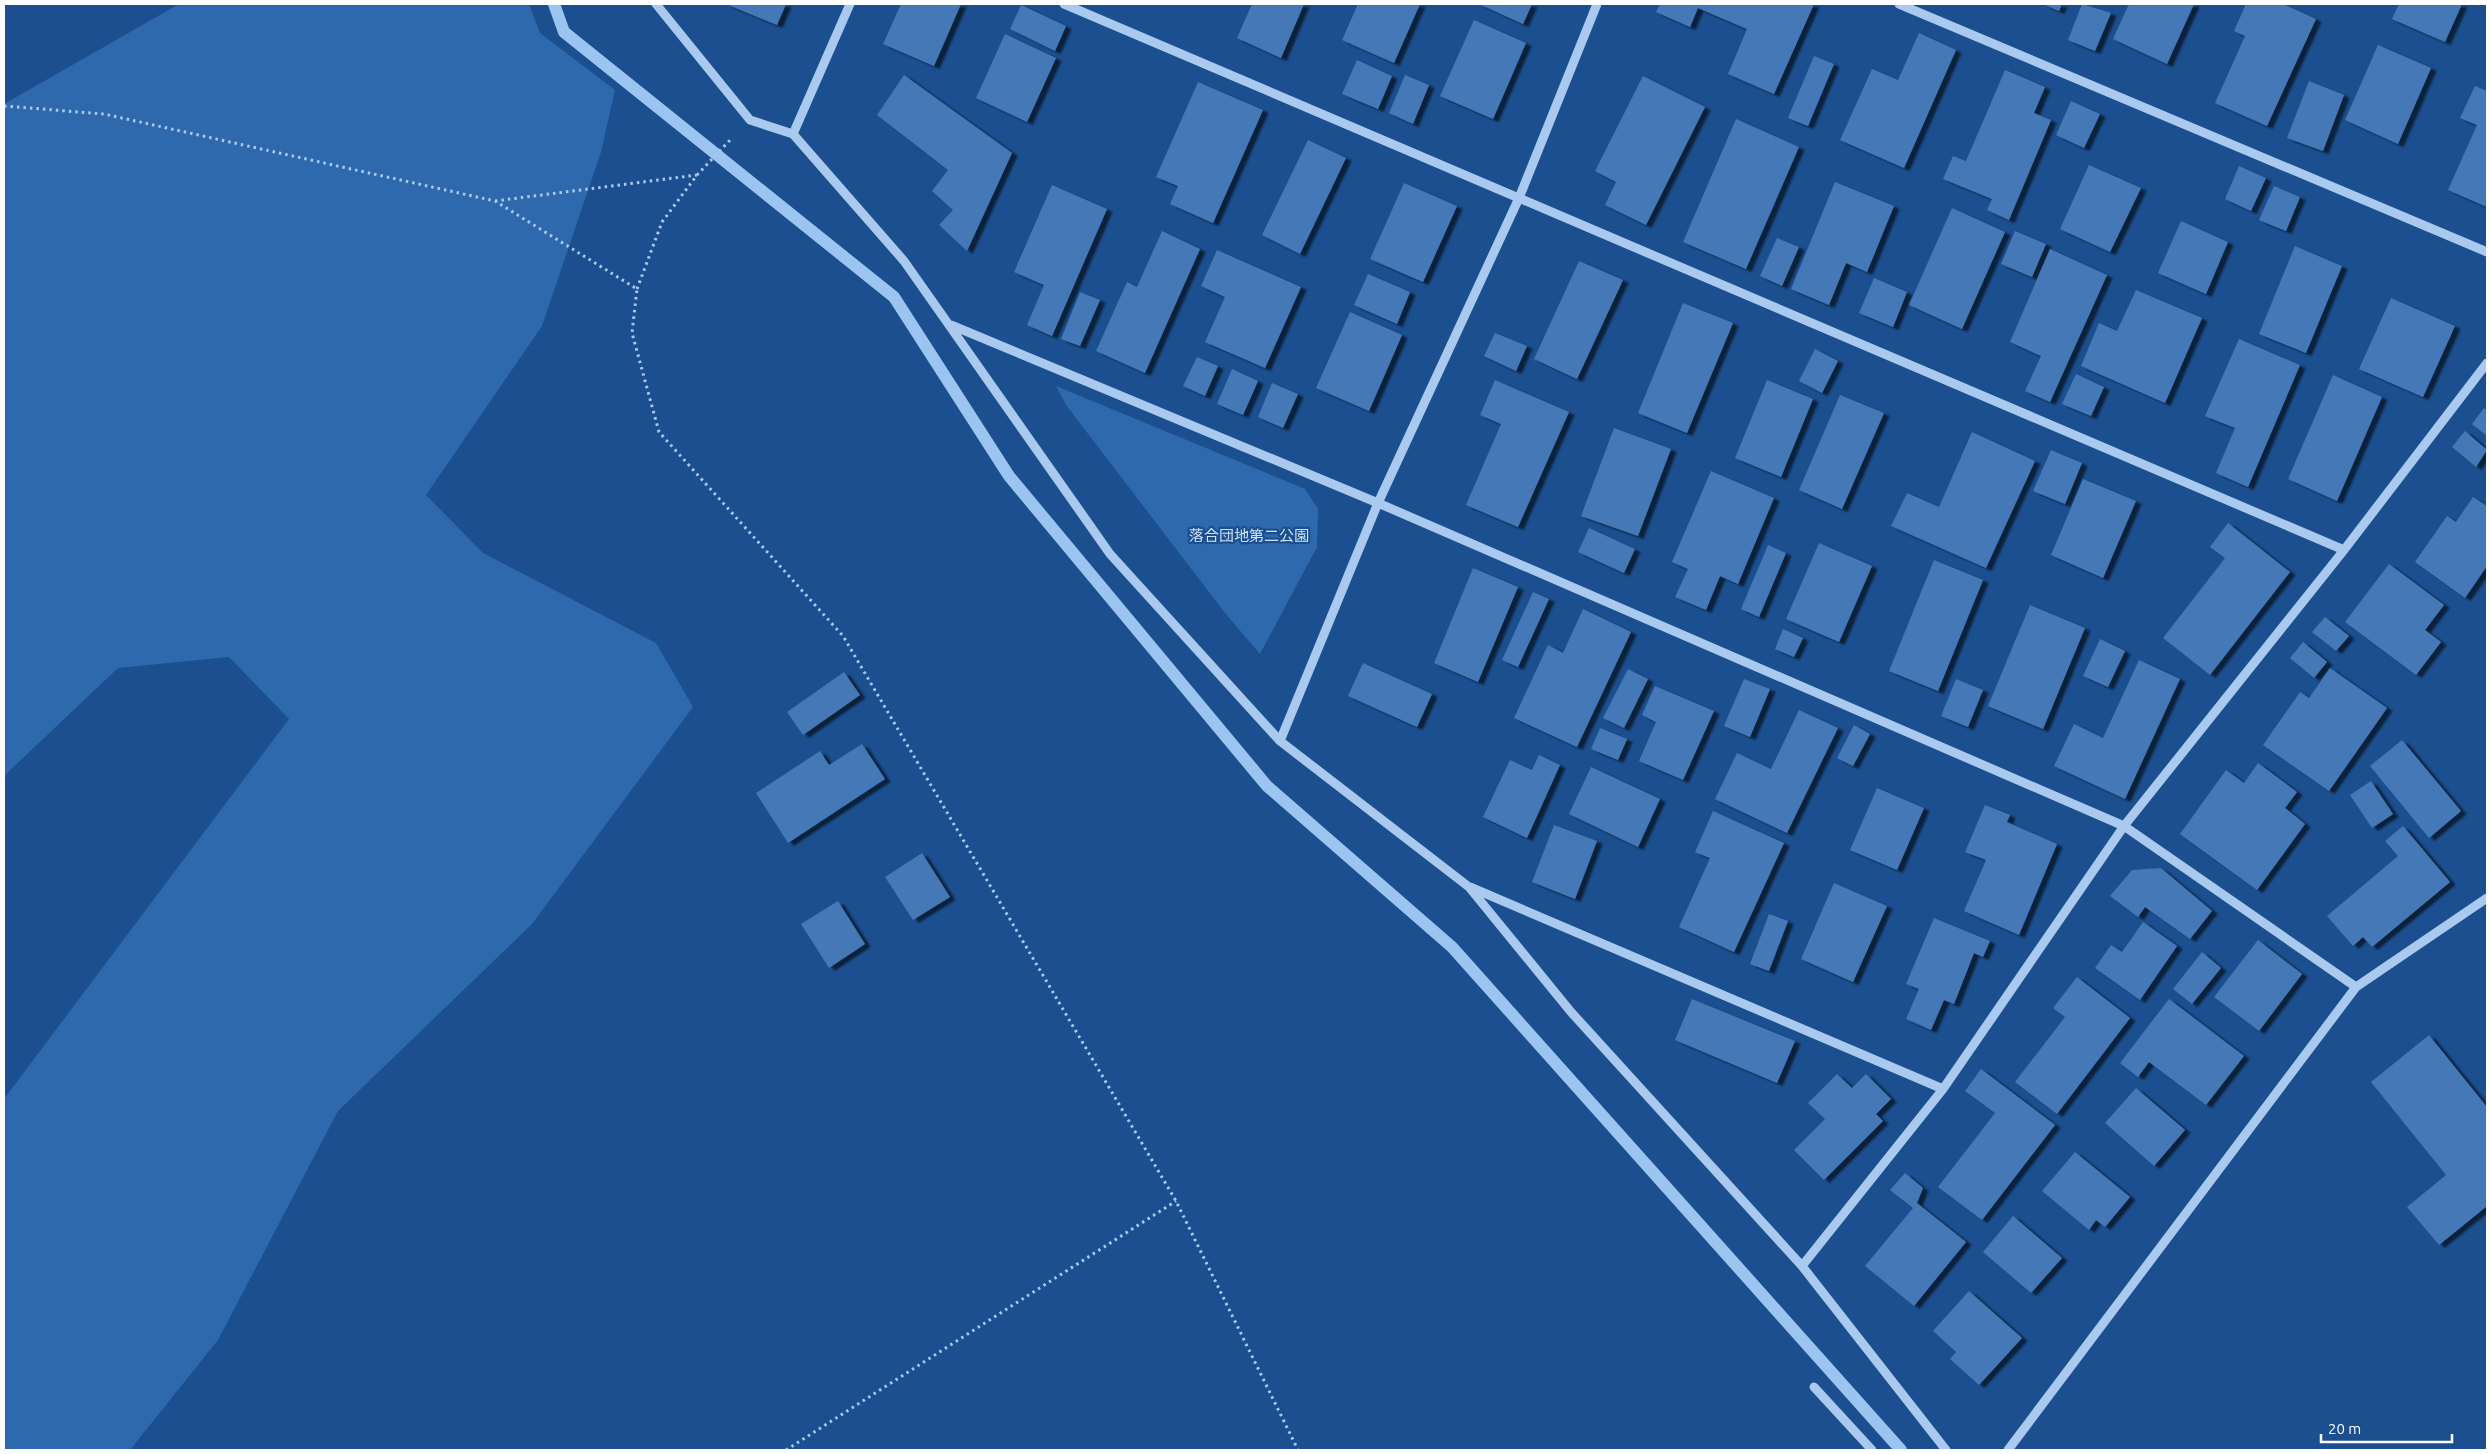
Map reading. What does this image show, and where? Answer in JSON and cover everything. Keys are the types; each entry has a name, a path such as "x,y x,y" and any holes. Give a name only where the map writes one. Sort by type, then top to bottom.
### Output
{"street":[{"path":"656,4 750,120 793,134 904,261 951,325 1110,554 1280,741 1469,887 1570,1012 1802,1266 1946,1450"},
{"path":"793,134 850,4"},
{"path":"1064,4 2344,550"},
{"path":"1280,741 1378,503 1519,198 1597,4"},
{"path":"1899,4 2487,252"},
{"path":"951,325 1378,503 2124,826 2356,987"},
{"path":"1802,1266 1943,1089 2124,826 2344,550 2487,363"},
{"path":"1469,887 1943,1089"},
{"path":"2008,1450 2356,987 2487,898"},
{"path":"1814,1388 1872,1450"}],"path":[{"path":"4,106 104,114 495,201 637,289"},
{"path":"750,120 697,175 662,222 637,289 632,333 660,432 843,636 1176,1201 1298,1450"},
{"path":"495,201 697,175"},
{"path":"786,1450 1176,1201"}],"green space":[{"path":"179,4 529,4 540,33 615,90 601,152 542,326 426,495 483,553 656,643 693,707 532,924 338,1111 218,1340 130,1450 4,1450 4,1099 289,719 229,657 118,668 4,776 4,104"},
{"name":"落合団地第二公園","path":"1056,386 1305,489 1318,509 1317,547 1260,654 1225,613 1066,405"}],"building":[{"path":"726,4 786,4 777,25"},
{"path":"901,4 961,4 934,66 883,44"},
{"path":"1252,4 1304,4 1281,58 1237,38"},
{"path":"1358,4 1420,4 1394,63 1342,40"},
{"path":"1479,4 1532,4 1523,24"},
{"path":"1660,4 1814,4 1774,94 1728,74 1747,29 1698,8 1690,27 1656,12"},
{"path":"2043,4 2062,4 2059,11"},
{"path":"2082,4 2111,13 2095,51 2068,40"},
{"path":"2129,4 2194,4 2167,64 2113,39"},
{"path":"2246,4 2283,4 2316,19 2267,126 2215,103 2245,36 2234,31"},
{"path":"2399,4 2462,4 2445,42 2392,19"},
{"path":"1021,5 1066,26 1055,51 1010,29"},
{"path":"1474,20 1526,43 1493,119 1440,96"},
{"path":"1919,33 1956,50 1904,168 1840,140 1872,69 1898,80"},
{"path":"1005,34 1056,58 1027,122 976,98"},
{"path":"2378,45 2431,68 2398,144 2345,120"},
{"path":"1814,56 1834,64 1808,126 1788,118"},
{"path":"1357,60 1392,76 1378,109 1342,94"},
{"path":"2005,70 2045,87 2034,113 2051,120 2009,220 1987,210 1992,199 1943,179 1953,156 1966,161"},
{"path":"904,75 1012,153 967,251 939,225 953,210 932,191 948,170 877,115"},
{"path":"1405,75 1429,85 1413,124 1389,113"},
{"path":"1643,76 1705,107 1646,225 1605,205 1616,182 1595,171"},
{"path":"2309,81 2344,95 2323,151 2287,138"},
{"path":"1198,82 1263,110 1213,223 1170,204 1178,186 1156,177"},
{"path":"2475,86 2487,91 2487,207 2448,190 2477,125 2460,118"},
{"path":"2071,101 2100,114 2084,148 2056,135"},
{"path":"1736,119 1799,147 1746,269 1683,242"},
{"path":"1308,140 1346,158 1300,254 1262,235"},
{"path":"2089,165 2141,188 2110,252 2060,229"},
{"path":"2239,166 2266,178 2251,211 2225,199"},
{"path":"1835,182 1894,206 1867,272 1846,263 1829,305 1791,289"},
{"path":"1404,183 1457,206 1423,282 1370,259"},
{"path":"1052,185 1107,209 1052,336 1027,325 1044,285 1014,272"},
{"path":"2274,186 2300,197 2286,231 2259,220"},
{"path":"1952,208 2005,232 1962,329 1909,305"},
{"path":"2181,221 2228,242 2206,294 2158,273"},
{"path":"1162,231 1200,249 1145,373 1096,351 1127,282 1137,287"},
{"path":"2015,231 2046,244 2032,277 2001,264"},
{"path":"1777,238 1799,247 1782,286 1760,276"},
{"path":"2295,246 2342,266 2306,353 2259,334"},
{"path":"2050,249 2107,275 2050,402 2025,391 2041,356 2010,342"},
{"path":"1217,250 1301,287 1265,368 1205,342 1225,297 1201,286"},
{"path":"1579,261 1623,280 1577,379 1534,359"},
{"path":"1368,274 1410,292 1397,324 1354,305"},
{"path":"1874,278 1907,292 1893,327 1859,313"},
{"path":"2136,290 2202,318 2165,403 2081,366 2099,323 2117,331"},
{"path":"1080,292 1100,300 1080,346 1061,339"},
{"path":"2391,298 2455,326 2423,397 2359,369"},
{"path":"1683,303 1733,323 1687,433 1638,413"},
{"path":"1350,312 1402,335 1369,411 1316,388"},
{"path":"1495,333 1527,346 1516,371 1484,356"},
{"path":"2239,339 2300,365 2248,487 2216,473 2235,428 2205,416"},
{"path":"1815,349 1838,361 1822,393 1799,381"},
{"path":"1197,357 1218,366 1205,396 1183,386"},
{"path":"1232,369 1258,381 1243,415 1217,404"},
{"path":"2076,374 2104,387 2091,416 2062,404"},
{"path":"2333,375 2382,397 2337,501 2288,479"},
{"path":"1495,380 1569,412 1518,527 1466,505 1501,424 1480,415"},
{"path":"1767,380 1813,399 1781,477 1735,458"},
{"path":"1272,383 1298,394 1283,428 1258,417"},
{"path":"1840,395 1884,413 1842,509 1799,490"},
{"path":"2484,408 2487,411 2487,436 2472,424"},
{"path":"1614,428 1671,449 1638,536 1581,516"},
{"path":"2465,431 2487,450 2476,467 2452,447"},
{"path":"1972,432 2035,461 1986,568 1891,526 1907,493 1939,507"},
{"path":"2051,450 2082,463 2065,504 2033,491"},
{"path":"1711,471 1774,498 1738,584 1720,576 1706,610 1675,597 1688,569 1672,562"},
{"path":"2083,479 2136,501 2103,578 2051,555"},
{"path":"2473,497 2487,506 2487,566 2465,598 2415,562 2447,516 2456,522"},
{"path":"2228,523 2290,572 2210,675 2163,638 2225,558 2210,547"},
{"path":"1589,528 1635,549 1624,573 1578,552"},
{"path":"1819,543 1872,566 1839,642 1786,619"},
{"path":"1768,545 1786,553 1759,617 1741,609"},
{"path":"1934,560 1983,580 1938,691 1889,671"},
{"path":"2389,564 2444,605 2425,630 2441,642 2416,675 2345,622"},
{"path":"1473,568 1518,587 1478,682 1434,663"},
{"path":"1533,592 1549,599 1518,667 1502,660"},
{"path":"2030,605 2085,628 2043,729 1988,706"},
{"path":"1583,609 1631,632 1577,747 1514,718 1548,645 1563,653"},
{"path":"2325,617 2349,636 2336,651 2312,632"},
{"path":"1783,629 1803,638 1794,657 1775,649"},
{"path":"2100,639 2125,651 2108,687 2083,676"},
{"path":"2303,642 2327,662 2314,678 2290,658"},
{"path":"2139,660 2180,679 2125,799 2054,766 2074,724 2103,738"},
{"path":"1363,663 1432,694 1417,727 1348,696"},
{"path":"2330,668 2387,708 2329,791 2263,745 2300,692 2309,698"},
{"path":"1628,669 1648,679 1624,728 1603,718"},
{"path":"844,672 860,695 803,735 787,712"},
{"path":"1744,679 1770,689 1750,737 1724,726"},
{"path":"1956,679 1983,690 1968,727 1941,716"},
{"path":"1655,686 1714,711 1683,780 1639,761 1656,722 1642,715"},
{"path":"1799,710 1838,728 1787,833 1715,799 1737,753 1771,769"},
{"path":"1854,725 1870,734 1853,766 1837,758"},
{"path":"1600,728 1627,739 1618,760 1591,749"},
{"path":"2402,740 2461,811 2429,838 2370,766"},
{"path":"862,744 885,779 788,843 756,793 820,751 829,765"},
{"path":"1539,755 1560,765 1527,838 1483,817 1510,760 1532,770"},
{"path":"2258,763 2297,792 2285,808 2305,824 2257,890 2180,834 2226,770 2244,783"},
{"path":"1591,767 1660,799 1638,847 1569,814"},
{"path":"2371,781 2393,814 2372,828 2350,795"},
{"path":"1877,788 1924,808 1897,870 1850,850"},
{"path":"1985,805 2010,815 2007,822 2057,844 2019,935 1964,911 1986,860 1965,852"},
{"path":"1713,811 1784,843 1734,952 1679,927 1710,858 1695,852"},
{"path":"1554,825 1597,841 1575,899 1532,882"},
{"path":"2403,826 2450,882 2372,947 2363,937 2353,946 2327,916 2398,856 2385,841"},
{"path":"922,853 950,897 913,920 885,877"},
{"path":"2161,868 2212,911 2190,939 2145,907 2138,917 2110,896 2132,870"},
{"path":"1834,883 1887,906 1853,982 1801,959"},
{"path":"838,901 865,944 829,968 801,924"},
{"path":"1769,914 1788,921 1769,971 1750,964"},
{"path":"1934,918 1990,941 1983,957 1974,953 1954,1004 1944,1000 1931,1030 1906,1019 1919,989 1906,984"},
{"path":"2143,922 2177,946 2140,1000 2095,968 2111,945 2122,952"},
{"path":"2258,940 2302,974 2259,1031 2214,997"},
{"path":"2202,952 2221,968 2192,1004 2173,989"},
{"path":"2077,977 2130,1018 2057,1114 2015,1082 2065,1017 2053,1008"},
{"path":"1692,999 1795,1041 1777,1083 1675,1040"},
{"path":"2169,999 2244,1056 2206,1105 2149,1062 2138,1077 2120,1063"},
{"path":"2429,1035 2487,1107 2487,1206 2439,1245 2407,1207 2446,1175 2371,1082"},
{"path":"1981,1069 2055,1125 1982,1220 1938,1187 1995,1113 1965,1091"},
{"path":"1837,1074 1852,1088 1866,1074 1891,1099 1876,1114 1883,1121 1824,1180 1794,1150 1825,1119 1808,1103"},
{"path":"2136,1088 2185,1130 2154,1166 2105,1123"},
{"path":"2075,1152 2130,1197 2105,1227 2096,1220 2089,1230 2042,1191"},
{"path":"1905,1173 1923,1188 1917,1203 1966,1242 1914,1306 1865,1266 1913,1208 1890,1190"},
{"path":"2013,1216 2062,1258 2031,1293 1983,1252"},
{"path":"1969,1291 2022,1338 1979,1385 1950,1359 1956,1352 1933,1331"}],"waterway":[{"path":"554,4 564,32 894,297 1009,476 1267,786 1452,947 1901,1450"}]}
